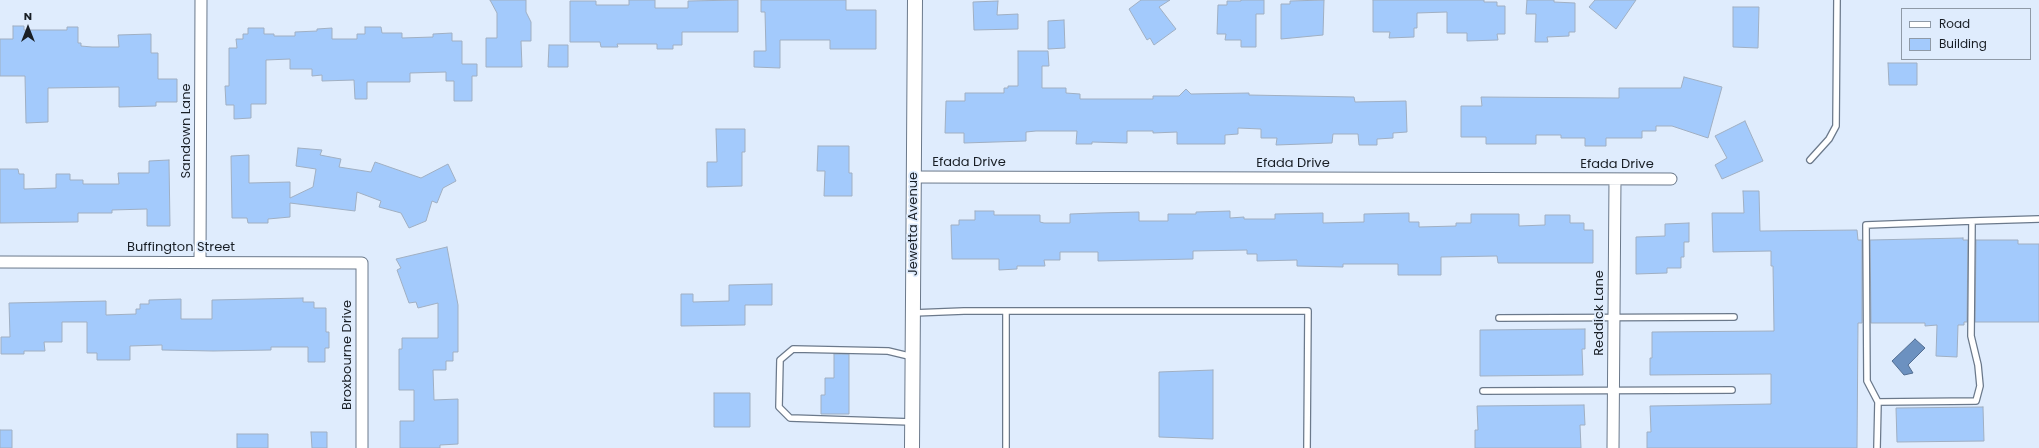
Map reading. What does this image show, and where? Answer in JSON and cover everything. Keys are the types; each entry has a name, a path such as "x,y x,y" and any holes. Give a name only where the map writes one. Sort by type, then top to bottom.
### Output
{"street":[{"name":"Sandown Lane","path":"200,262 201,0"},
{"name":"Jewetta Avenue","path":"912,448 914,313 914,0"},
{"name":"Efada Drive","path":"914,177 1671,179"},
{"name":"Reddick Lane","path":"1613,448 1615,178"},
{"name":"Buffington Street","path":"0,262 362,263"},
{"name":"Broxbourne Drive","path":"362,263 362,448"}],"lane":[{"path":"1810,160 1829,139 1836,126 1837,0"},
{"path":"1877,448 1878,402 1867,381 1866,225 2039,219"},
{"path":"1878,402 1976,401 1980,386 1978,365 1971,336 1972,221"},
{"path":"914,313 1006,311 1308,311 1307,448"},
{"path":"1006,311 1006,448"},
{"path":"1499,318 1734,317"},
{"path":"913,357 888,351 793,349 780,360 779,407 790,418 913,422"},
{"path":"1483,391 1732,390"}],"water":[{"path":"1915,339 1925,348 1908,365 1913,373 1904,375 1892,361"}],"building":[{"path":"490,0 526,0 526,12 531,22 531,41 521,41 522,67 486,67 486,38 497,38 497,13"},
{"path":"629,0 655,0 655,8 688,8 688,1 738,0 738,32 682,32 682,45 673,45 673,49 657,49 657,44 617,44 618,47 601,47 600,42 570,42 570,1 596,1 596,5 629,5"},
{"path":"761,0 846,0 846,10 876,10 876,49 830,49 830,40 780,40 780,68 754,67 754,51 766,51 765,12 761,12"},
{"path":"1141,0 1170,0 1159,7 1176,29 1154,45 1150,38 1147,40 1129,9"},
{"path":"1264,0 1264,14 1256,14 1256,47 1241,47 1241,40 1225,40 1226,34 1217,34 1218,5 1227,5 1227,1"},
{"path":"1324,0 1323,35 1281,39 1281,4 1290,4 1290,1"},
{"path":"1373,0 1484,0 1484,2 1497,2 1497,6 1505,6 1505,34 1497,34 1498,40 1467,41 1467,33 1447,33 1447,12 1417,13 1417,28 1414,28 1414,37 1389,38 1390,32 1373,32"},
{"path":"1527,0 1554,0 1554,2 1575,3 1575,32 1569,32 1569,36 1547,37 1548,42 1535,42 1536,14 1526,14"},
{"path":"1595,0 1636,0 1616,29 1589,7"},
{"path":"998,1 997,15 1018,14 1018,29 974,30 973,2"},
{"path":"1733,7 1759,7 1758,48 1733,47"},
{"path":"1064,20 1065,48 1048,49 1048,21"},
{"path":"13,26 24,26 24,30 67,30 67,27 78,27 78,43 81,43 81,46 92,47 119,47 118,35 151,34 151,53 158,53 158,79 177,79 177,102 156,102 156,106 119,107 119,87 48,88 48,122 26,123 25,76 0,76 0,39 13,39"},
{"path":"365,27 381,27 382,33 402,33 402,38 433,37 433,34 452,33 452,41 462,41 462,64 477,64 477,76 472,76 472,101 454,101 454,81 446,81 446,72 410,73 410,82 367,82 367,99 355,99 354,80 322,81 322,75 312,76 312,69 290,69 290,59 266,60 266,104 251,104 251,118 234,119 234,105 226,105 225,86 229,86 229,48 237,48 236,39 243,39 243,34 248,34 248,28 264,28 264,34 274,34 274,36 295,36 295,32 317,31 317,29 332,28 332,39 357,39 357,34 365,34"},
{"path":"549,45 568,45 568,67 548,67"},
{"path":"1018,51 1048,51 1049,66 1042,66 1042,88 1066,88 1066,93 1080,94 1080,99 1153,99 1153,96 1179,96 1186,89 1191,94 1249,93 1249,95 1354,97 1355,102 1406,101 1407,132 1393,133 1393,138 1377,139 1377,145 1359,145 1358,134 1333,134 1332,143 1276,145 1277,138 1261,138 1261,129 1238,128 1238,134 1225,135 1225,144 1177,144 1177,132 1153,133 1153,131 1127,131 1127,143 1092,142 1092,144 1076,144 1077,131 1026,132 1026,141 964,143 964,133 945,133 946,101 965,101 965,93 1004,93 1004,88 1008,88 1008,86 1018,86"},
{"path":"1888,63 1917,63 1917,85 1889,85"},
{"path":"1684,77 1722,87 1708,138 1672,126 1656,126 1656,131 1642,131 1642,138 1606,138 1606,146 1585,146 1585,138 1561,138 1561,135 1536,135 1536,144 1486,144 1486,137 1461,137 1461,106 1482,106 1481,97 1619,98 1619,88 1681,88"},
{"path":"1745,121 1763,161 1722,179 1715,165 1727,158 1715,136"},
{"path":"716,129 745,129 745,152 742,152 742,186 707,187 707,162 717,162"},
{"path":"818,146 849,146 849,173 852,173 852,196 824,196 825,171 817,171"},
{"path":"298,148 322,150 320,155 341,159 339,167 371,172 375,162 421,178 448,164 456,181 443,188 437,203 432,201 426,221 409,228 401,213 379,207 381,201 357,192 355,211 290,203 290,217 268,219 268,223 248,223 247,218 232,218 231,156 249,155 249,183 290,182 290,198 313,187 316,169 296,166"},
{"path":"169,160 170,226 147,226 147,209 112,210 112,213 78,213 78,222 0,223 0,169 18,169 19,174 24,174 24,189 56,188 56,174 70,174 70,180 83,180 83,184 119,184 118,173 149,173 149,161"},
{"path":"1743,191 1759,191 1760,231 1857,230 1858,240 1862,240 1862,323 1858,323 1857,448 1647,448 1647,432 1651,432 1650,406 1771,404 1771,374 1650,375 1650,358 1652,358 1652,332 1774,331 1773,266 1771,266 1771,251 1713,252 1712,213 1744,213"},
{"path":"975,211 994,211 994,215 1040,215 1040,222 1044,223 1070,223 1070,214 1097,213 1139,212 1139,221 1168,221 1168,214 1196,214 1196,212 1230,211 1230,218 1244,217 1244,219 1275,219 1275,214 1323,213 1323,223 1364,222 1364,214 1409,213 1409,222 1419,222 1419,227 1456,226 1456,223 1471,223 1471,214 1519,214 1519,226 1545,225 1545,215 1570,215 1570,223 1584,223 1584,230 1593,230 1593,263 1498,263 1497,256 1441,257 1441,275 1398,275 1398,264 1343,264 1343,267 1297,266 1297,260 1257,261 1257,254 1247,254 1247,250 1193,251 1193,259 1098,261 1098,252 1060,252 1060,260 1044,260 1045,266 1017,266 1017,269 999,270 999,259 952,259 951,225 959,225 959,220 975,220"},
{"path":"1689,223 1689,242 1684,242 1684,257 1681,257 1681,268 1667,268 1667,273 1636,274 1636,237 1665,236 1665,224"},
{"path":"1963,238 1963,240 1968,240 1967,322 1964,322 1964,325 1958,325 1957,357 1936,356 1937,325 1925,326 1925,323 1871,323 1870,240"},
{"path":"1976,240 2018,240 2018,244 2039,244 2039,322 1975,322"},
{"path":"447,247 458,305 458,352 453,352 453,361 446,361 446,370 433,370 434,400 458,399 458,444 440,445 440,448 400,448 400,421 414,421 414,390 399,390 399,349 402,349 402,338 438,338 438,303 418,308 416,302 409,303 397,270 401,268 396,259"},
{"path":"772,284 772,305 745,305 745,325 681,326 681,294 693,294 693,302 729,301 729,285"},
{"path":"303,298 303,302 314,302 314,308 326,308 326,332 329,332 329,348 325,348 325,362 308,362 308,347 271,347 271,350 213,351 162,350 162,345 130,346 130,360 97,360 97,353 87,353 87,322 62,322 62,342 44,342 45,351 24,351 24,354 1,354 1,337 10,337 9,303 106,301 106,315 136,314 136,309 140,309 140,304 149,304 149,300 181,299 181,319 212,319 212,300"},
{"path":"1585,329 1585,349 1582,349 1583,375 1480,376 1480,330"},
{"path":"834,354 849,354 849,414 821,414 821,395 825,395 825,378 834,378"},
{"path":"1213,370 1213,439 1159,437 1159,372"},
{"path":"714,393 750,393 750,427 714,427"},
{"path":"1584,405 1585,425 1580,425 1581,448 1475,448 1475,430 1478,430 1477,406"},
{"path":"1983,407 1984,441 1897,442 1896,408"},
{"path":"0,430 12,430 12,448 0,448"},
{"path":"311,432 327,432 327,448 312,448"},
{"path":"237,434 268,434 268,448 237,448"}]}
